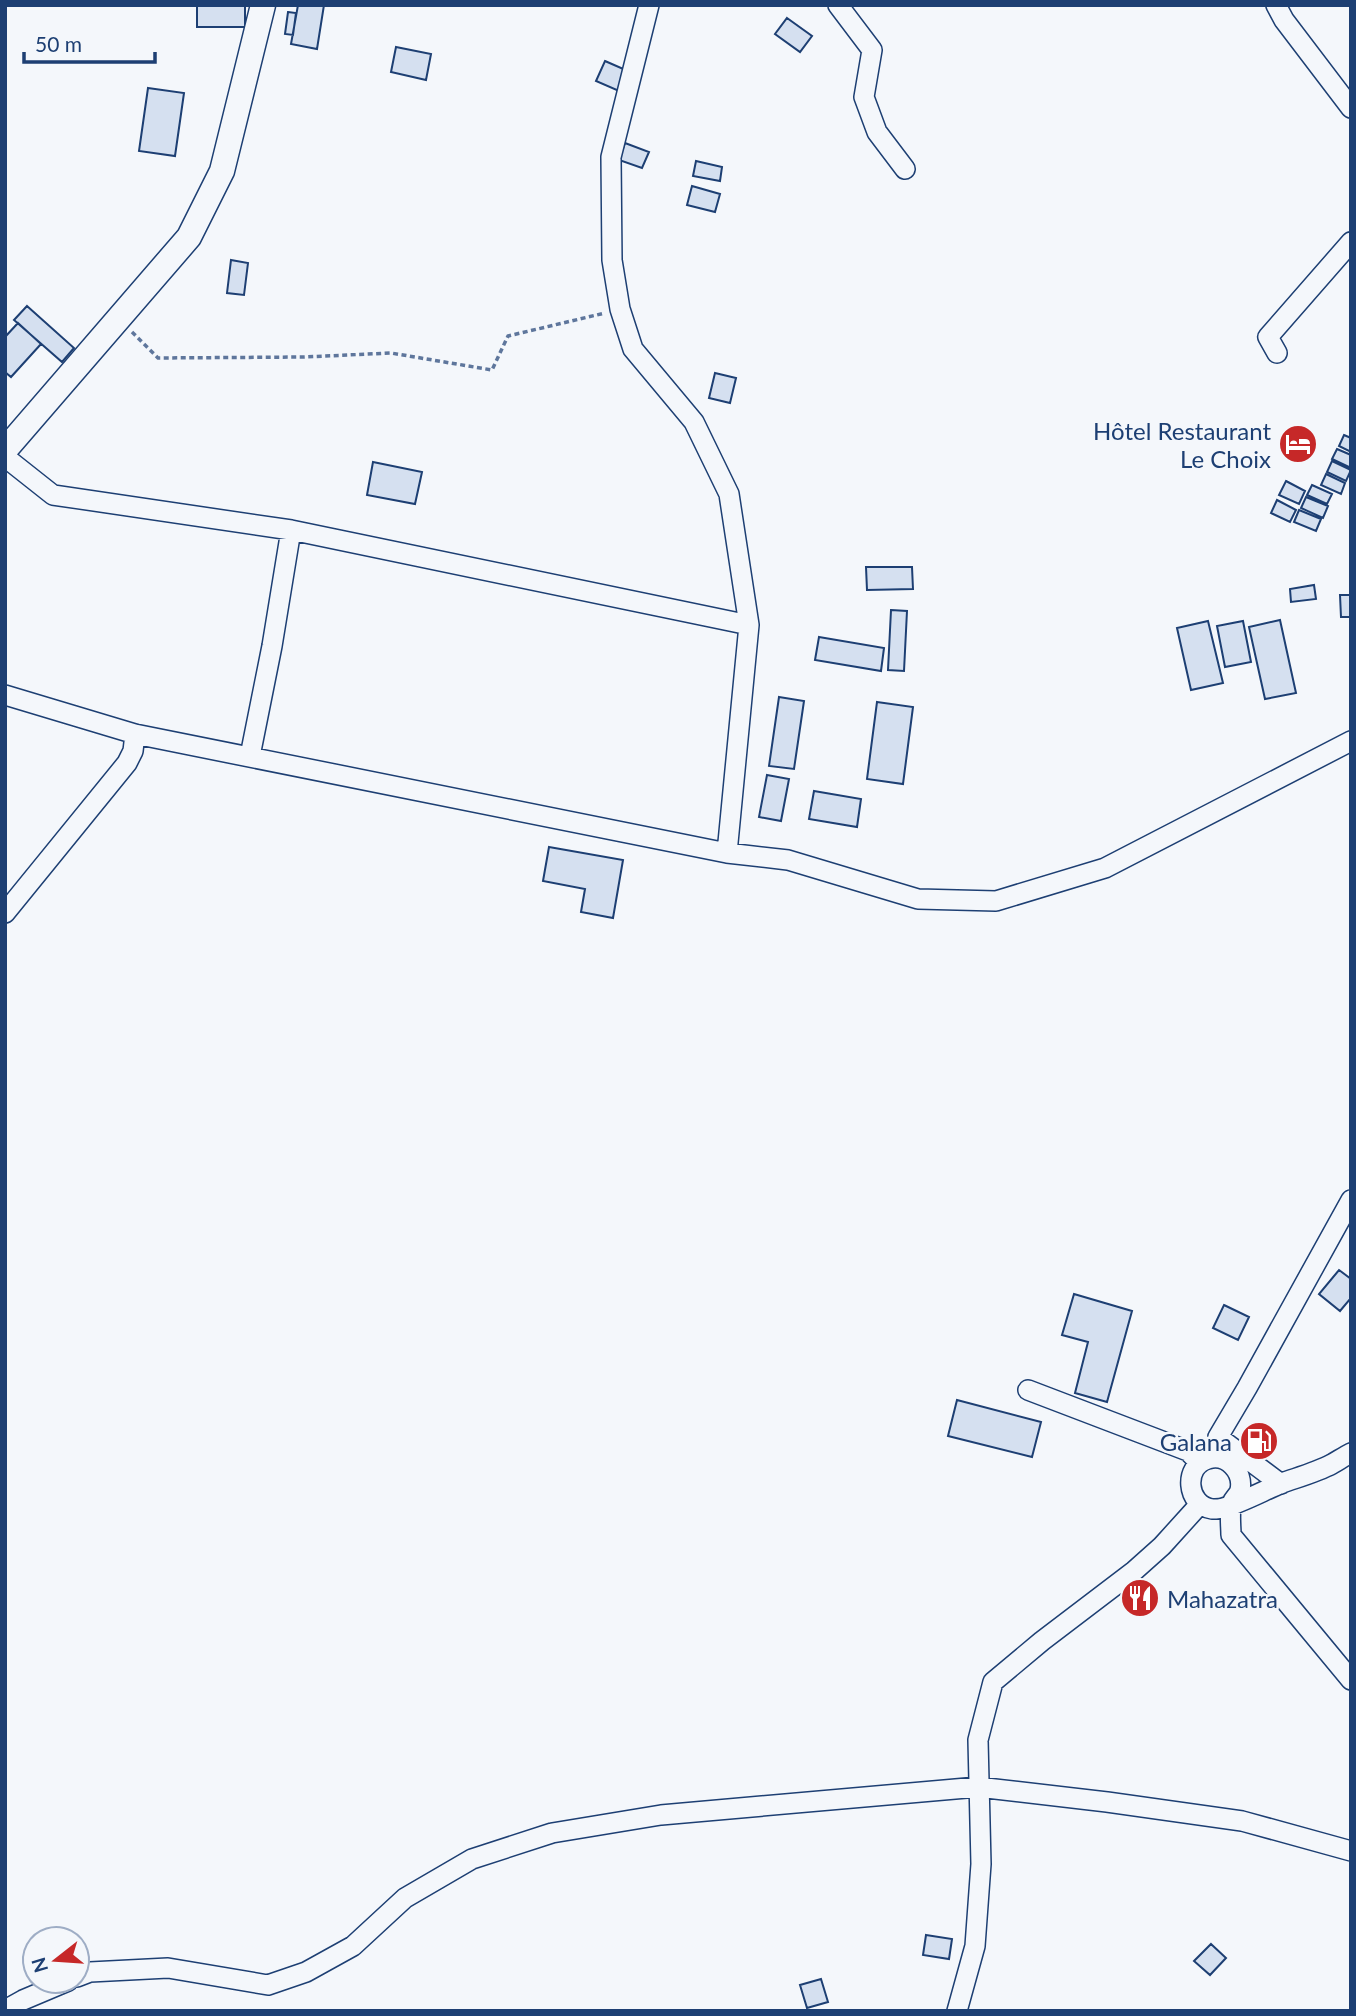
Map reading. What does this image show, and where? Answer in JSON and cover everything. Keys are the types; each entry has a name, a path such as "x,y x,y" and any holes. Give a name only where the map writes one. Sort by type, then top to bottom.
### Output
{"main road":[{"path":"5,450 189,237 222,171 263,5"}],"street":[{"path":"649,5 611,157 612,260 620,309 634,349 694,422 729,494 749,625 727,852"},
{"path":"838,5 872,50 864,97 877,132 905,169"},
{"path":"1276,5 1284,20 1351,108"},
{"path":"1278,353 1268,337 1351,242"},
{"path":"5,457 53,495 291,530 749,625"},
{"path":"250,756 291,530"},
{"path":"5,695 135,734 727,852 788,860 918,899 996,901 1105,868 1351,741"},
{"path":"5,912 127,763 133,751 135,734"},
{"path":"1351,1200 1217,1437 1209,1460 1193,1472 1190,1483 1193,1495 1200,1504 1221,1509 1331,1465 1351,1452"},
{"path":"1028,1390 1209,1460 1233,1464 1240,1477 1240,1492 1231,1504 1231,1535 1351,1680"},
{"path":"1217,1437 1282,1483"},
{"path":"957,2011 975,1946 981,1864 978,1740 993,1682 1134,1571 1162,1546 1200,1504"},
{"path":"91,1972 168,1968 268,1985 306,1972 353,1946 405,1898 472,1859 552,1833 661,1815 978,1787 1107,1801 1242,1821 1351,1851"},
{"path":"5,2010 35,1995"}],"path":[{"path":"121,316 135,337 158,359 391,353 492,370 508,336 620,309"}],"building":[{"path":"197,5 245,5 245,27 197,27"},
{"path":"298,5 324,5 317,49 291,44"},
{"path":"288,12 296,13 293,35 285,34"},
{"path":"787,18 812,36 800,52 775,34"},
{"path":"396,47 431,54 426,80 391,72"},
{"path":"605,61 628,71 619,91 596,81"},
{"path":"148,88 184,93 175,156 139,151"},
{"path":"625,143 649,152 642,168 619,160"},
{"path":"696,161 722,167 720,181 693,176"},
{"path":"692,186 720,194 715,212 687,205"},
{"path":"231,260 248,263 244,295 227,293"},
{"path":"27,306 74,348 62,362 14,320"},
{"path":"18,323 41,344 11,377 5,372 5,337"},
{"path":"715,373 736,378 730,403 709,398"},
{"path":"1344,435 1351,438 1351,452 1339,446"},
{"path":"1337,449 1351,455 1351,468 1332,459"},
{"path":"1332,461 1351,470 1346,481 1327,472"},
{"path":"373,462 422,472 415,504 367,495"},
{"path":"1326,474 1345,483 1341,494 1321,485"},
{"path":"1286,481 1305,491 1299,504 1279,495"},
{"path":"1312,485 1332,494 1327,504 1307,495"},
{"path":"1306,497 1328,506 1323,518 1301,508"},
{"path":"1277,500 1296,510 1290,522 1271,513"},
{"path":"1299,510 1321,519 1316,531 1294,522"},
{"path":"866,567 912,567 913,589 867,590"},
{"path":"1314,585 1316,599 1291,602 1290,589"},
{"path":"1340,595 1351,595 1351,617 1341,617"},
{"path":"891,610 907,611 904,671 888,670"},
{"path":"1280,620 1296,693 1265,699 1249,627"},
{"path":"1208,621 1223,683 1191,690 1177,628"},
{"path":"1243,621 1251,662 1225,667 1217,626"},
{"path":"819,637 884,648 881,671 815,660"},
{"path":"779,697 804,701 794,769 769,766"},
{"path":"877,702 913,707 903,784 867,779"},
{"path":"767,775 789,779 781,821 759,817"},
{"path":"814,791 861,799 857,827 809,819"},
{"path":"549,847 623,860 613,918 581,912 585,889 543,881"},
{"path":"1339,1270 1351,1279 1351,1298 1340,1311 1319,1294"},
{"path":"1074,1294 1132,1311 1107,1402 1075,1393 1088,1342 1062,1335"},
{"path":"1224,1305 1249,1317 1238,1340 1213,1328"},
{"path":"957,1400 1041,1422 1032,1457 948,1436"},
{"path":"926,1935 952,1939 949,1959 923,1955"},
{"path":"1211,1944 1226,1958 1210,1975 1194,1961"},
{"path":"821,1979 828,2002 807,2008 800,1985"}],"place":[{"name":"Hôtel Restaurant Le Choix","path":"1298,444"},
{"name":"Galana","path":"1259,1441"},
{"name":"Mahazatra","path":"1140,1598"}]}
